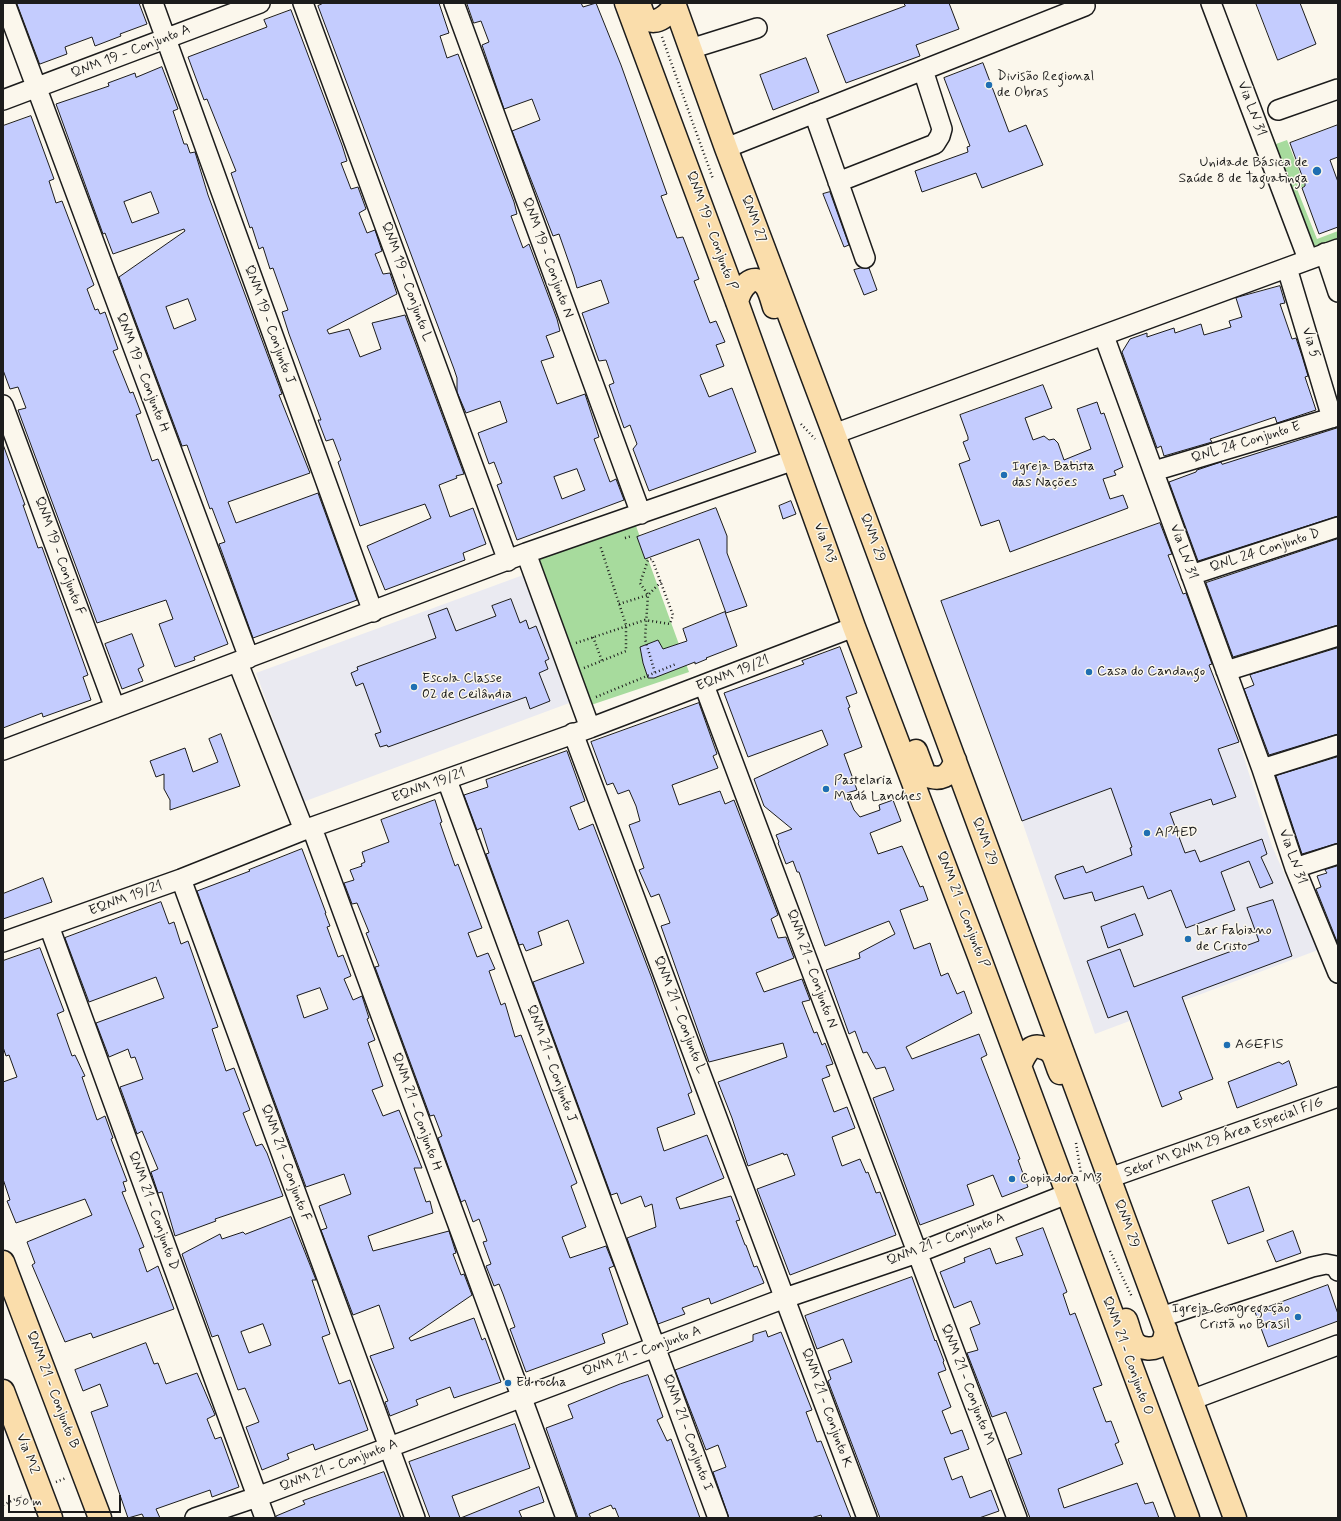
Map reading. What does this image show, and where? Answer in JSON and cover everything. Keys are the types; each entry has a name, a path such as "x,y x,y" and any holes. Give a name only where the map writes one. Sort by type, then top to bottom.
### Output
{"main road":[{"name":"QNM 19 - Conjunto P","path":"626,3 738,302 794,460"},
{"path":"639,3 644,17 653,20 667,15 674,3"},
{"name":"QNM 27","path":"674,3 726,148 834,434"},
{"path":"738,302 741,289 749,282 759,282 767,288 793,357 818,394"},
{"name":"QNM 29","path":"834,434 1235,1518"},
{"name":"Via M3","path":"794,460 854,627"},
{"name":"QNM 21 - Conjunto P","path":"854,627 867,656 1068,1198"},
{"path":"867,656 898,703 925,775 937,778 947,775 953,769 954,760"},
{"path":"1020,1066 1026,1052 1031,1048 1039,1046 1048,1050 1053,1055 1076,1116 1099,1150"},
{"path":"1068,1198 1104,1256 1134,1342 1141,1347 1154,1348 1162,1343 1163,1324"},
{"name":"QNM 21 - Conjunto O","path":"1068,1198 1188,1518"},
{"name":"QNM 21 - Conjunto B","path":"3,1262 100,1518"},
{"name":"Via M2","path":"3,1391 51,1518"}],"street":[{"name":"QNM 19 - Conjunto H","path":"5,3 243,660 308,829"},
{"name":"QNM 19 - Conjunto J","path":"152,3 373,612"},
{"name":"QNM 19 - Conjunto A","path":"3,100 260,3"},
{"name":"QNM 19 - Conjunto L","path":"303,3 508,561"},
{"name":"QNM 19 - Conjunto N","path":"454,3 641,514"},
{"name":"Via LN 31","path":"1211,3 1324,254"},
{"path":"726,148 1085,6"},
{"path":"690,49 757,28"},
{"path":"838,182 935,144 942,129 923,70"},
{"path":"1278,110 1338,89"},
{"path":"814,113 865,258"},
{"path":"834,434 1324,254 1338,292"},
{"name":"Via 5","path":"1287,268 1335,417"},
{"name":"Via LN 31","path":"1104,336 1262,769 1295,868 1337,966"},
{"name":"QNM 19 - Conjunto F","path":"3,405 115,708"},
{"name":"QNL 24 Conjunto E","path":"1154,471 1335,417"},
{"path":"3,750 373,612 526,553 794,460"},
{"name":"QNL 24 Conjunto D","path":"1191,575 1338,527"},
{"name":"QNM 21 - Conjunto L","path":"526,553 581,730 785,1298"},
{"name":"EQNM 19/21","path":"3,942 181,879 308,829 704,685 854,627"},
{"path":"1226,671 1338,636"},
{"name":"QNM 21 - Conjunto N","path":"704,685 917,1252"},
{"path":"1262,769 1338,745"},
{"name":"QNM 21 - Conjunto J","path":"446,780 656,1347"},
{"name":"QNM 21 - Conjunto H","path":"308,829 566,1518"},
{"path":"1295,868 1338,854"},
{"name":"QNM 21 - Conjunto F","path":"181,879 415,1518"},
{"name":"QNM 21 - Conjunto D","path":"49,926 257,1497 266,1518"},
{"name":"Setor M QNM 29 Área Especial F/G","path":"1109,1178 1338,1097"},
{"name":"QNM 21 - Conjunto A","path":"195,1518 257,1497 785,1298 1068,1198"},
{"name":"QNM 21 - Conjunto M","path":"917,1252 1017,1518"},
{"path":"1163,1324 1312,1267 1326,1264 1336,1266 1338,1271"},
{"name":"QNM 21 - Conjunto K","path":"785,1298 867,1518"},
{"path":"1191,1400 1338,1345"},
{"name":"QNM 21 - Conjunto I","path":"656,1347 718,1518"}],"path":[{"path":"619,540 632,536"},
{"path":"593,547 606,543"},
{"path":"582,669 626,651 626,625 600,545"},
{"path":"573,644 626,625 645,620 670,624 673,614 652,558 648,560 640,583 648,595 645,620 645,639 655,673"},
{"path":"619,604 648,595 661,582"},
{"path":"593,637 602,661"},
{"path":"592,699 676,664"},
{"path":"3,1505 39,1488 83,1471"}],"shaded area":[{"name":"Escola Classe 02 de Ceilândia","path":"526,574 572,702 303,802 256,673"},
{"path":"1239,742 1272,846 1318,950 1095,1034 1022,821"}],"green space":[{"path":"1259,100 1276,144 1287,140 1305,186 1297,189 1317,239 1338,231 1338,241 1308,252 1251,103"},
{"path":"636,526 689,672 591,705 539,559"}],"building":[{"path":"17,3 139,3 147,24 120,34 121,36 95,46 92,37 65,47 67,54 40,64"},
{"path":"324,3 439,3 449,33 440,36 447,58 458,54 514,202 517,214 511,216 523,248 529,244 557,319 560,331 546,336 554,357 541,361 557,404 585,394 599,437 594,439 610,482 616,479 624,500 517,540 497,485 502,483 494,462 489,464 478,433 507,422 500,401 466,413 457,392 457,378 454,369 318,6","holes":["577,469 585,490 562,499 554,477"]},
{"path":"467,3 581,3 583,7 596,3 621,65 667,194 661,196 677,238 683,237 699,279 694,281 710,323 716,321 725,342 716,345 724,366 700,375 709,397 732,388 756,452 649,491 633,449 637,444 630,425 624,428 609,385 614,383 606,360 599,361 582,313 609,303 601,280 577,288 559,234 553,236 512,131 540,120 532,99 504,109 482,45 489,42 481,21 474,23"},
{"path":"904,3 949,3 959,29 916,45 920,56 846,83 827,35 905,6"},
{"path":"1256,3 1300,3 1316,44 1278,60"},
{"path":"291,10 342,145 347,161 341,163 351,189 358,187 366,209 359,213 367,233 375,230 382,251 375,254 383,274 390,273 397,294 327,330 329,334 349,329 360,357 381,349 372,323 405,315 464,474 456,476 457,478 439,485 450,517 473,508 486,544 463,553 465,560 385,590 367,546 431,518 425,504 360,526 338,462 341,460 333,439 326,441 318,420 321,420 289,334 282,312 288,310 273,268 270,269 263,247 259,249 252,227 250,228 231,173 236,171 207,99 204,100 188,57 267,27 264,20"},
{"path":"806,58 819,92 773,110 760,75"},
{"path":"983,63 1009,132 1026,125 1043,165 982,188 976,173 922,192 915,171 968,152 967,147 970,146 944,78"},
{"path":"162,67 178,109 173,111 184,144 187,144 190,153 195,152 208,195 282,394 279,395 310,473 228,502 236,523 318,493 357,600 253,638 219,544 225,542 212,508 210,509 187,445 182,446 119,277 185,231 184,229 113,254 105,233 103,234 56,104 109,86 108,83 135,73 136,77","holes":["151,192 159,213 132,223 124,202","188,299 196,320 174,329 166,307"]},
{"path":"31,116 54,179 49,181 56,203 62,201 94,285 87,289 95,310 98,309 100,314 105,312 118,349 113,351 130,393 133,392 141,413 136,415 152,461 158,459 228,644 194,657 195,660 175,667 159,624 173,619 166,600 97,623 18,410 26,408 18,387 10,389 3,370 3,126"},
{"name":"Unidade Básica de Saúde 8 de Taguatinga","path":"1338,125 1338,157 1330,160 1338,182 1338,227 1319,234 1302,188 1305,184 1290,143"},
{"path":"830,192 849,245 844,247 823,194"},
{"path":"869,268 877,290 864,295 854,270"},
{"path":"1280,286 1285,303 1280,304 1292,339 1296,338 1308,376 1305,377 1316,410 1277,423 1275,417 1210,439 1212,442 1164,456 1161,446 1157,448 1122,352 1130,339 1147,333 1147,337 1174,328 1175,333 1201,324 1204,335 1231,327 1229,321 1242,317 1236,298"},
{"path":"1043,385 1052,408 1025,418 1033,440 1044,436 1049,440 1054,439 1058,443 1064,460 1091,449 1077,409 1097,402 1101,414 1104,413 1123,467 1114,471 1116,475 1103,479 1110,499 1123,495 1128,508 1010,552 999,520 981,526 959,464 970,460 963,442 968,440 968,437 960,415"},
{"path":"1338,428 1338,516 1198,561 1169,482 1221,462 1222,464"},
{"path":"4,447 25,505 23,505 38,548 42,547 88,675 83,677 91,700 43,717 42,713 3,728 3,448"},
{"path":"791,501 796,514 783,519 779,506"},
{"path":"716,508 727,536 727,553 747,606 726,613 699,539 645,559 637,537"},
{"name":"Casa do Candango","path":"1160,523 1172,554 1168,555 1183,594 1186,593 1212,664 1209,665 1239,742 1218,749 1236,797 1213,805 1211,799 1170,813 1185,853 1195,850 1200,862 1262,839 1267,854 1261,857 1273,883 1260,888 1249,861 1221,872 1235,910 1186,928 1171,890 1148,899 1143,886 1095,901 1092,892 1064,899 1055,877 1056,875 1083,866 1086,873 1132,855 1130,848 1132,847 1111,788 1022,821 941,601"},
{"path":"1338,539 1338,625 1233,657 1206,583"},
{"path":"511,599 520,623 526,620 529,629 536,626 549,659 545,661 548,669 539,673 550,701 530,709 526,697 388,747 387,745 380,747 375,734 381,732 363,683 356,686 351,673 358,670 357,667 436,638 428,615 447,608 456,631 496,616 492,606"},
{"path":"725,612 737,646 695,664 695,662 654,678 648,678 640,647 658,640 663,649 687,641 683,629"},
{"path":"132,634 144,666 138,669 143,681 122,689 105,644"},
{"path":"840,647 857,693 846,697 850,707 848,708 862,747 844,754 857,790 847,793 854,810 860,817 880,810 879,805 893,800 901,821 870,833 878,854 902,846 920,887 923,886 928,900 900,910 914,949 930,943 941,976 948,973 957,994 964,991 972,1013 906,1047 912,1059 979,1034 987,1055 981,1058 1020,1159 1018,1160 1028,1187 1002,1197 993,1175 967,1185 974,1205 920,1225 873,1098 894,1090 885,1067 876,1069 867,1052 863,1053 855,1031 849,1034 826,970 860,958 859,953 895,934 889,921 825,946 799,872 797,872 793,861 786,864 778,843 779,842 776,835 792,829 764,806 754,779 828,745 822,730 748,757 724,693 804,664 802,661"},
{"path":"1338,648 1338,734 1269,755 1244,689 1254,685 1250,675"},
{"path":"699,703 717,754 713,756 718,768 672,785 679,805 720,791 725,804 734,800 778,915 771,919 778,938 786,937 794,958 756,973 764,992 802,979 810,1000 802,1002 814,1033 817,1032 822,1045 825,1043 833,1064 826,1066 830,1076 822,1079 834,1112 847,1107 855,1128 832,1137 842,1166 860,1159 866,1173 868,1172 876,1193 880,1192 896,1235 790,1275 757,1189 795,1175 787,1154 784,1155 783,1153 748,1166 718,1082 787,1057 783,1043 709,1062 661,926 670,923 659,894 651,897 639,870 644,868 629,825 640,821 636,806 629,790 618,794 613,783 607,785 591,742"},
{"path":"221,734 240,786 170,810 170,800 164,789 164,774 156,777 150,761 185,748 193,772 218,762 209,739"},
{"path":"567,751 585,801 570,807 579,830 593,824 651,976 692,1092 688,1094 695,1114 657,1128 664,1151 707,1135 724,1178 676,1198 680,1209 731,1196 740,1220 736,1221 745,1245 754,1267 757,1266 764,1283 711,1304 709,1298 682,1308 685,1314 658,1324 627,1238 656,1227 652,1204 645,1207 641,1196 621,1204 617,1193 611,1195 533,982 584,963 568,920 538,932 542,945 526,951 523,944 519,945 486,854 489,853 481,828 477,830 464,795 488,787 486,780"},
{"path":"1338,757 1338,843 1302,854 1276,776"},
{"path":"435,800 442,822 440,823 455,866 458,864 482,928 468,933 477,957 488,953 495,969 489,971 501,1005 505,1003 515,1037 521,1035 577,1183 571,1186 586,1227 562,1237 570,1258 606,1246 614,1266 609,1268 628,1324 602,1334 605,1343 526,1372 510,1329 515,1327 503,1294 499,1284 494,1286 486,1266 491,1264 483,1242 487,1241 479,1219 473,1222 465,1200 461,1202 438,1138 442,1136 434,1115 430,1116 375,967 379,966 366,933 369,932 357,903 352,904 344,883 354,880 350,870 362,866 361,864 365,862 362,852 389,842 381,820"},
{"path":"302,849 326,913 330,926 327,927 338,957 343,955 351,976 344,979 353,1000 362,996 369,1018 367,1019 375,1040 368,1043 383,1086 372,1090 383,1116 399,1110 422,1168 414,1168 426,1202 430,1201 433,1213 368,1236 373,1251 449,1231 456,1253 453,1254 461,1275 464,1274 472,1295 409,1338 411,1341 474,1318 482,1340 485,1338 501,1382 454,1398 450,1387 416,1400 418,1405 390,1416 385,1402 388,1401 370,1356 394,1348 379,1305 353,1315 321,1230 327,1228 319,1206 351,1194 344,1174 306,1187 197,891 250,871 249,870","holes":["320,988 328,1009 304,1018 297,996"]},
{"path":"1338,866 1338,944 1316,889 1321,887 1317,876 1327,873 1325,870"},
{"path":"43,878 52,902 3,919 3,894"},
{"path":"1273,900 1292,956 1182,997 1213,1079 1179,1092 1182,1099 1162,1107 1127,1011 1108,1018 1087,961 1120,949 1134,987 1259,941 1247,908"},
{"path":"161,902 169,924 174,922 181,944 188,941 218,1027 212,1029 226,1071 234,1068 250,1110 243,1113 256,1146 262,1144 267,1153 283,1196 215,1219 216,1221 175,1236 162,1192 158,1193 151,1172 158,1169 142,1131 137,1134 120,1087 143,1079 135,1057 131,1058 128,1049 109,1057 96,1023 164,998 156,977 89,1002 65,938"},
{"path":"1135,914 1143,935 1108,948 1101,927"},
{"path":"40,948 64,1011 57,1014 72,1056 75,1055 85,1076 82,1077 97,1120 105,1116 113,1138 111,1139 127,1181 123,1182 126,1191 122,1192 144,1247 139,1249 147,1272 158,1266 174,1309 93,1338 91,1333 65,1342 32,1265 35,1263 27,1242 92,1215 85,1199 16,1223 7,1201 10,1200 3,1179 3,1082 17,1077 9,1055 6,1056 3,1047 3,961"},
{"path":"1289,1061 1297,1085 1237,1108 1228,1082 1279,1062 1282,1064"},
{"path":"1249,1187 1264,1231 1228,1244 1212,1201"},
{"path":"291,1217 316,1280 312,1280 330,1334 322,1337 339,1384 350,1380 368,1430 315,1450 313,1444 287,1454 289,1459 262,1470 246,1427 259,1422 245,1388 238,1390 218,1335 212,1337 182,1254 220,1234 222,1239 243,1232 245,1234","holes":["263,1324 271,1345 249,1353 241,1332"]},
{"path":"1043,1228 1067,1292 1063,1294 1070,1315 1075,1313 1102,1385 1093,1388 1106,1422 1111,1421 1119,1442 1115,1444 1123,1464 1058,1489 1064,1508 1137,1483 1145,1504 1153,1502 1159,1518 1030,1518 1008,1459 1022,1454 1006,1412 992,1417 967,1353 978,1350 970,1328 980,1324 971,1301 954,1308 940,1272 965,1262 964,1258 990,1248 996,1264 1023,1255 1016,1238"},
{"path":"1293,1231 1301,1253 1276,1262 1267,1241"},
{"path":"912,1277 935,1341 936,1340 944,1361 946,1370 938,1373 951,1407 942,1411 951,1434 962,1430 969,1449 944,1458 952,1480 962,1476 970,1498 991,1490 999,1511 979,1518 880,1518 828,1381 831,1379 828,1371 852,1362 843,1339 817,1349 805,1316"},
{"name":"Igreja Congregação Cristã no Brasil","path":"1328,1285 1338,1314 1338,1321 1268,1347 1255,1312"},
{"path":"766,1331 768,1337 781,1332 812,1410 806,1412 817,1442 821,1441 851,1518 822,1518 821,1515 811,1518 729,1518 713,1472 726,1467 718,1445 706,1450 675,1370 753,1341 753,1335"},
{"path":"146,1343 154,1364 158,1363 166,1384 197,1373 215,1415 207,1419 215,1439 221,1437 239,1487 212,1497 210,1490 156,1509 160,1518 144,1518 142,1514 128,1518 91,1412 108,1406 100,1384 83,1391 75,1370"},
{"path":"648,1375 663,1417 657,1420 667,1441 671,1439 700,1518 619,1518 615,1508 613,1509 611,1505 589,1514 591,1518 578,1518 546,1428 573,1418 568,1405 620,1384"},
{"path":"515,1424 530,1468 452,1496 460,1518 430,1518 409,1462"},
{"path":"384,1472 401,1518 276,1518 276,1516 305,1504 303,1501"},
{"path":"539,1487 544,1502 519,1511 522,1518 461,1518"}],"place":[{"name":"Divisão Regional de Obras","path":"989,85"},
{"name":"Unidade Básica de Saúde 8 de Taguatinga","path":"1317,171"},
{"name":"Igreja Batista das Nações","path":"1004,475"},
{"name":"Casa do Candango","path":"1089,672"},
{"name":"Escola Classe 02 de Ceilândia","path":"414,687"},
{"name":"Pastelaria Madá Lanches","path":"826,789"},
{"name":"APAED","path":"1147,833"},
{"name":"Lar Fabiano de Cristo","path":"1188,939"},
{"name":"AGEFIS","path":"1227,1045"},
{"name":"Copiadora M3","path":"1012,1179"},
{"name":"Igreja Congregação Cristã no Brasil","path":"1298,1317"},
{"name":"Ed rocha","path":"508,1383"}]}
